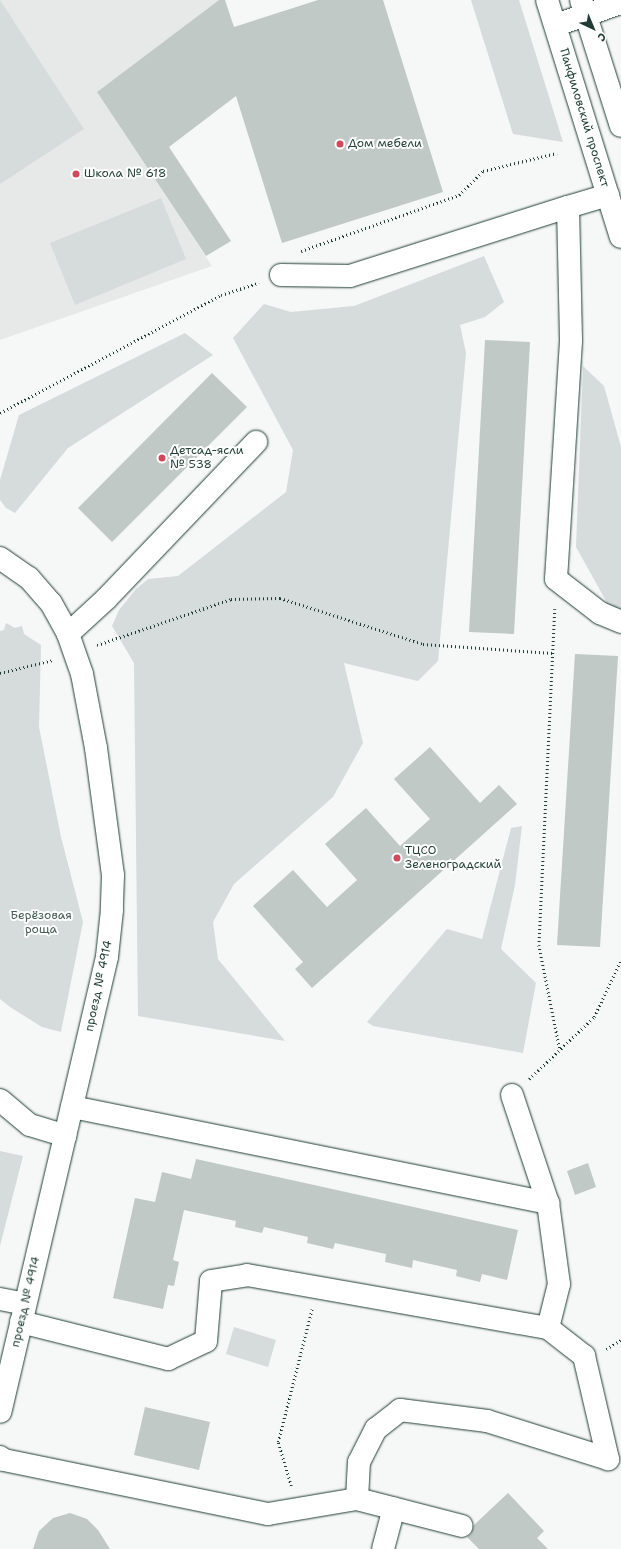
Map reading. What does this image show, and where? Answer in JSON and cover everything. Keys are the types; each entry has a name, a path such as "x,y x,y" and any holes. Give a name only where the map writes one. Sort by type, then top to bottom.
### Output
{"street":[{"name":"Панфиловский проспект","path":"547,0 621,237"},
{"path":"556,25 584,8 621,3"},
{"path":"584,8 621,126"},
{"path":"281,275 350,276 608,195"},
{"path":"568,207 571,341 556,579 600,613 621,622"},
{"path":"68,634 107,598 256,442"},
{"name":"проезд № 4914","path":"0,558 29,578 51,603 68,634 82,674 96,748 113,876 112,910 107,957 0,1412"},
{"path":"512,1095 548,1203 559,1284 548,1328"},
{"path":"0,1100 30,1125 65,1136"},
{"path":"72,1107 548,1203"},
{"path":"0,1299 23,1313 168,1359 206,1341 211,1281 246,1275 548,1328 584,1356 608,1459 487,1421 400,1410 376,1429 359,1462 357,1499"},
{"path":"0,1457 4,1460 268,1514 357,1499 462,1526"},
{"path":"383,1549 394,1508"}],"path":[{"path":"0,413 221,295 281,275 292,254 459,195 483,171 557,153"},
{"path":"556,579 539,945 560,1050"},
{"path":"94,646 231,599 280,598 423,644 553,653"},
{"path":"0,672 54,660"},
{"path":"512,1095 594,1017 621,960"},
{"path":"297,1509 278,1442 317,1288"}],"shaded area":[{"name":"Школа № 618","path":"0,0 219,0 97,92 212,266 0,340"}],"green space":[{"path":"0,0 84,129 0,184"},
{"path":"471,0 519,0 563,142 513,134"},
{"path":"161,198 186,259 75,305 50,243"},
{"path":"484,256 504,302 485,317 460,325 466,353 438,661 418,681 344,663 363,743 333,797 234,884 213,922 218,959 285,1041 138,1016 134,663 112,626 119,610 136,589 148,579 178,576 286,492 293,450 233,338 264,304 291,312 354,306"},
{"path":"185,333 213,355 68,448 15,513 6,508 0,500 0,480 19,415"},
{"path":"583,366 604,386 621,447 621,610 610,608 576,547"},
{"name":"Берёзовая роща","path":"6,623 15,628 22,626 24,634 41,645 39,727 61,837 83,922 61,1032 42,1027 0,999 0,631 4,630"},
{"path":"522,826 515,885 501,949 536,983 523,1053 373,1026 367,1022 447,929 482,939 511,828"},
{"path":"0,1151 23,1156 0,1246"},
{"path":"234,1327 276,1340 268,1367 226,1354"}],"building":[{"name":"Дом мебели","path":"219,0 225,0 234,27 318,0 383,0 443,192 282,243 236,96 169,147 231,241 206,256 97,92"},
{"path":"485,340 530,342 514,634 469,632"},
{"name":"Детсад-ясли № 538","path":"212,373 247,407 112,542 78,508"},
{"path":"575,654 618,656 600,947 557,945"},
{"name":"ТЦСО Зеленоградский","path":"430,747 480,803 499,785 517,804 312,988 295,969 303,962 253,906 293,870 327,907 357,880 325,844 366,808 400,846 430,819 394,779"},
{"path":"196,1159 518,1230 507,1280 482,1274 480,1282 456,1276 457,1270 413,1260 412,1268 385,1262 386,1254 335,1243 333,1249 307,1243 308,1237 264,1227 262,1233 235,1227 236,1221 184,1210 173,1260 179,1262 174,1286 168,1285 163,1309 113,1298 135,1198 155,1202 162,1172 191,1179"},
{"path":"588,1163 596,1187 575,1195 567,1171"},
{"path":"145,1407 210,1422 199,1470 134,1455"},
{"path":"508,1493 544,1531 537,1538 548,1549 479,1549 467,1537 471,1534 474,1525"},
{"path":"70,1513 87,1519 98,1530 110,1549 33,1549 39,1531 53,1518"}],"place":[{"name":"Дом мебели","path":"340,144"},
{"name":"Школа № 618","path":"76,174"},
{"name":"Детсад-ясли № 538","path":"162,458"},
{"name":"ТЦСО Зеленоградский","path":"397,858"}]}
